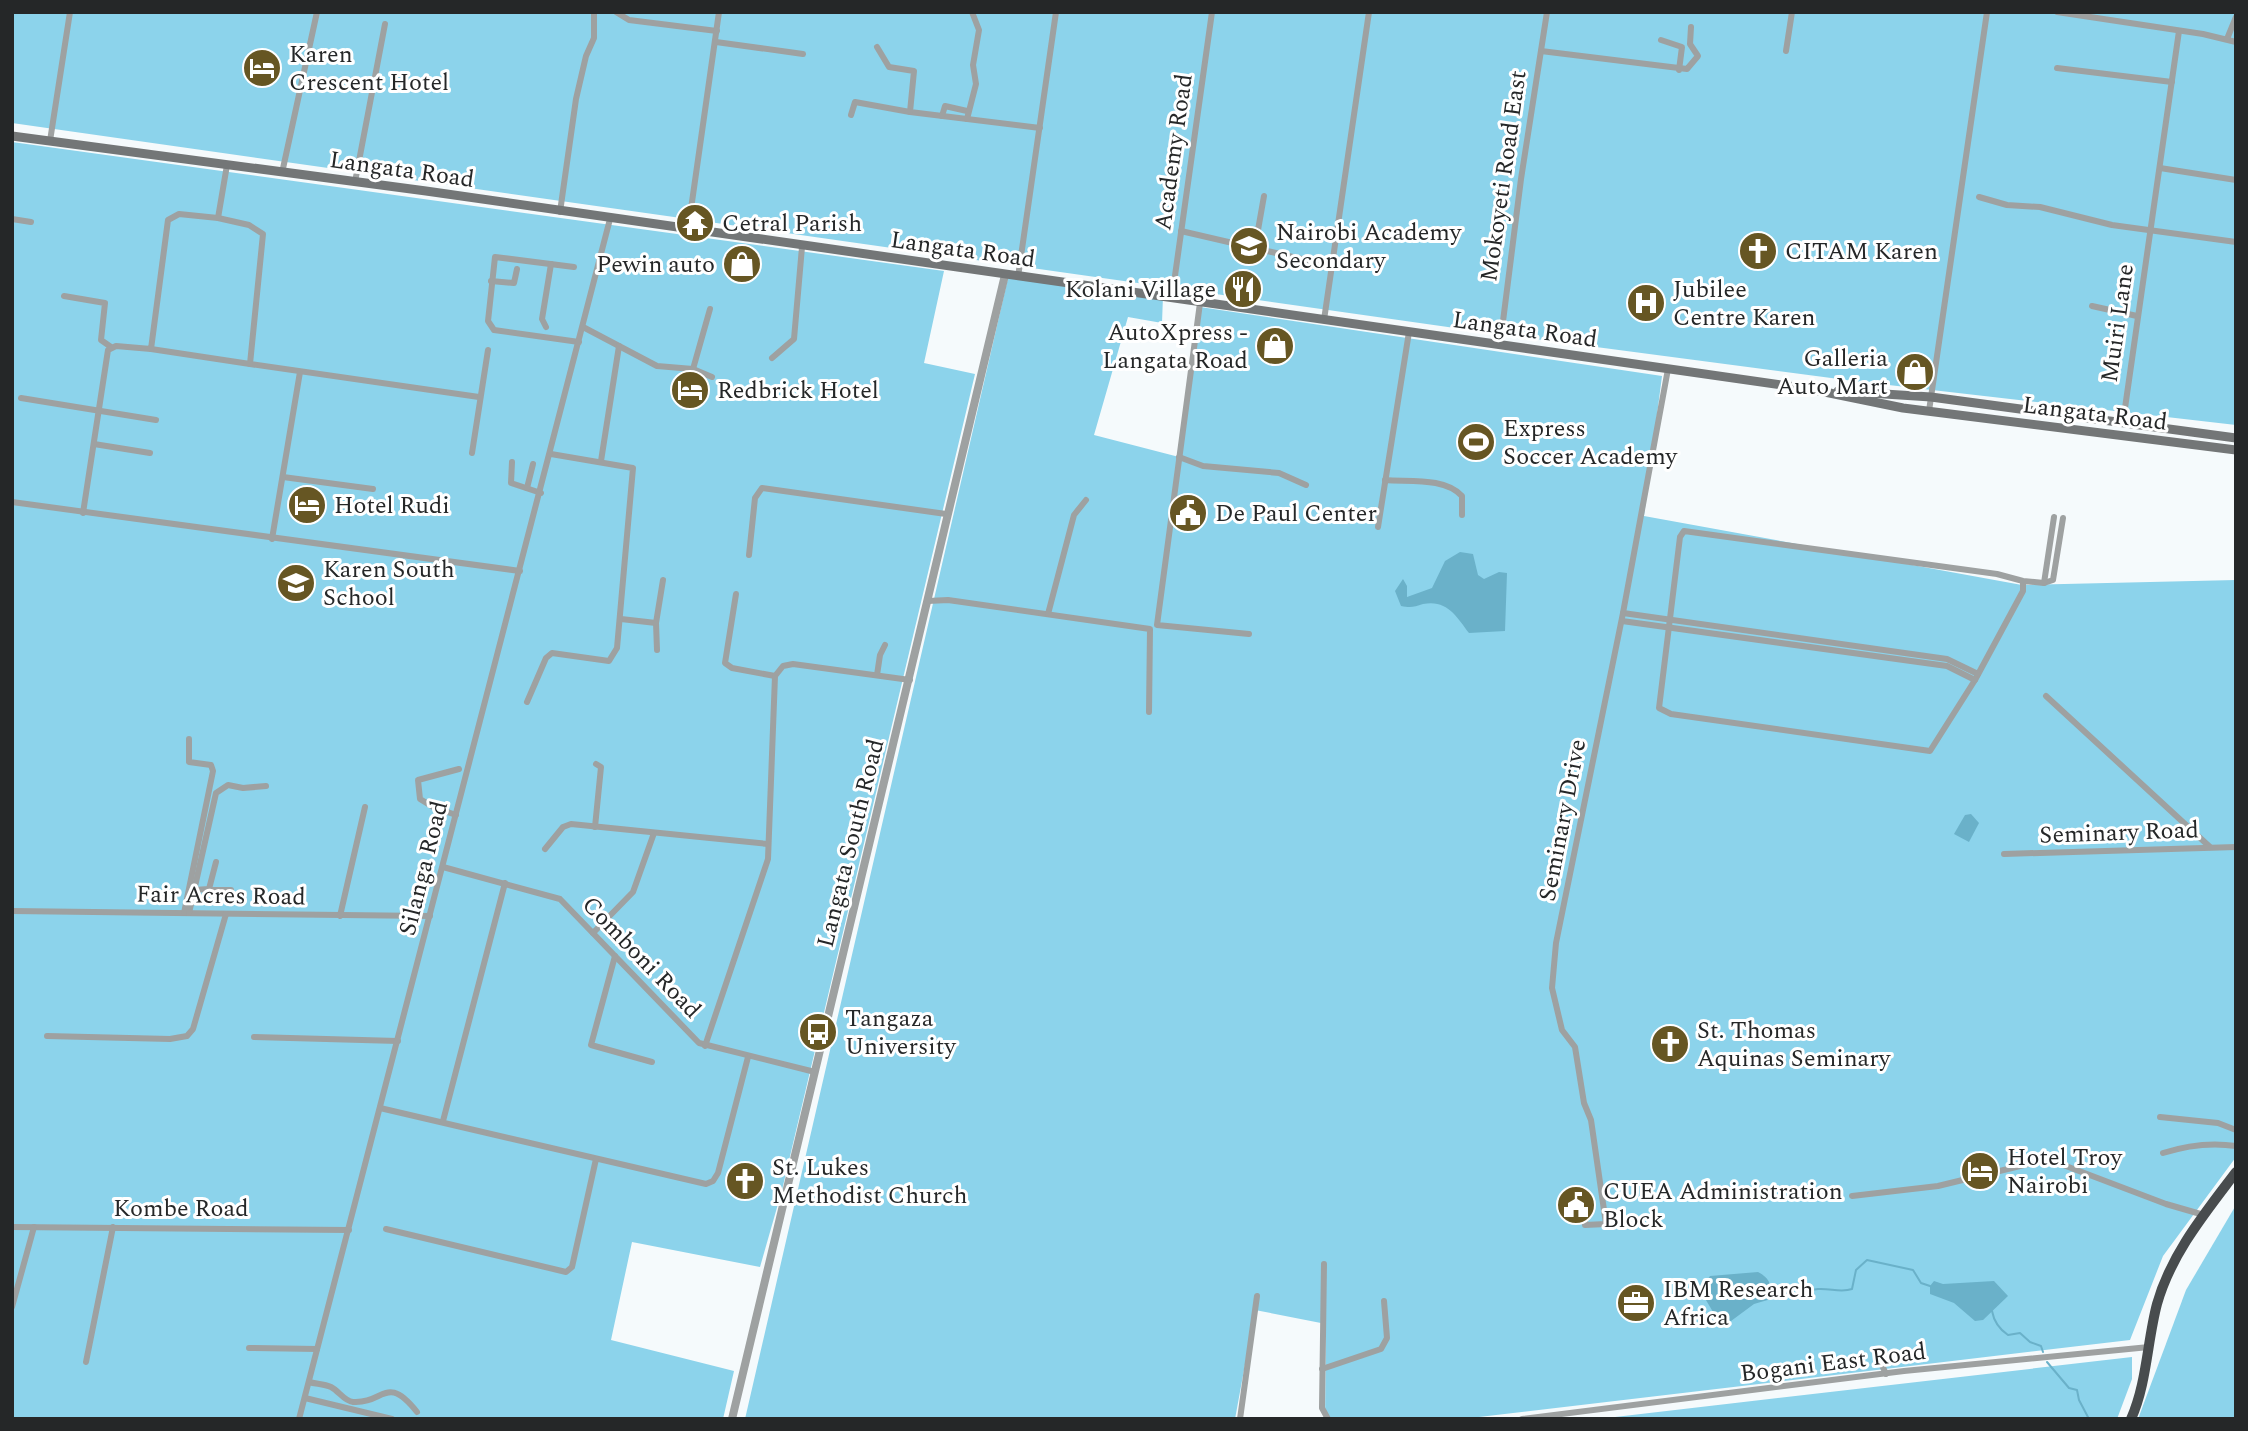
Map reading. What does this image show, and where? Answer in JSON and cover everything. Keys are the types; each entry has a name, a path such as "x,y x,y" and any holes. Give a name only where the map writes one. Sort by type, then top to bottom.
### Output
{"highway":[{"path":"2131,1419 2140,1395 2164,1284 2174,1260 2236,1172"}],"main road":[{"name":"Langata Road","path":"12,136 1172,297 1825,391 1929,411 2236,450"},
{"name":"Langata Road","path":"1825,391 1931,397 2236,438"}],"street":[{"path":"50,141 69,12"},
{"path":"282,173 317,12"},
{"path":"560,212 576,99 586,56 594,38 594,12"},
{"path":"616,12 629,20 717,31"},
{"path":"688,230 719,12"},
{"path":"967,119 976,84 973,65 979,30 972,12"},
{"path":"1018,276 1056,12"},
{"name":"Academy Road","path":"1172,297 1213,12"},
{"path":"1324,320 1369,12"},
{"name":"Mokoyeti Road East","path":"1500,345 1547,12"},
{"path":"1786,51 1792,12"},
{"path":"1929,411 1987,12"},
{"path":"2057,12 2236,42"},
{"path":"2116,21 2118,12"},
{"path":"2227,39 2236,17"},
{"path":"355,182 385,24"},
{"path":"1541,51 1688,69 1698,58 1690,44 1691,27"},
{"name":"Muiri Lane","path":"2123,422 2179,31"},
{"path":"1661,40 1682,47 1679,70"},
{"path":"716,42 803,54"},
{"path":"877,47 889,67 914,71 910,112"},
{"path":"2057,68 2172,82"},
{"path":"851,115 855,102 910,112 1040,128"},
{"path":"942,116 945,106 967,111"},
{"path":"218,218 227,166"},
{"path":"2160,169 2236,180"},
{"path":"1255,247 1264,196"},
{"path":"1979,197 2007,205 2040,207 2112,225 2236,242"},
{"path":"151,349 168,220 179,214 218,218 257,228 264,237 250,364"},
{"path":"12,219 31,222"},
{"name":"Silanga Road","path":"299,1419 610,219"},
{"path":"1181,231 1332,266"},
{"path":"772,358 794,339 802,247"},
{"path":"574,267 499,256 493,261 488,317 491,329 579,342"},
{"path":"546,327 542,319 551,264"},
{"path":"491,281 514,283 517,269"},
{"name":"Langata South Road","path":"732,1419 794,1170 1004,275"},
{"path":"64,296 105,303 101,340 111,347 151,349 479,397"},
{"path":"1200,303 1157,625 1249,634"},
{"path":"2092,306 2137,316"},
{"path":"693,369 710,309"},
{"path":"583,327 657,366 693,369 712,377"},
{"path":"1378,527 1409,332"},
{"path":"601,461 619,346"},
{"path":"83,513 107,353 111,347"},
{"path":"472,453 488,350"},
{"name":"Seminary Drive","path":"1580,1196 1585,1210 1585,1225 1606,1224 1591,1120 1584,1103 1575,1047 1562,1030 1552,988 1556,943 1623,617 1668,369"},
{"path":"272,539 300,372"},
{"path":"21,398 156,419"},
{"path":"94,444 150,453"},
{"path":"527,702 546,658 552,653 609,661 617,648 621,619 634,471 630,465 551,454"},
{"path":"1180,457 1203,466 1279,473 1306,485"},
{"path":"512,462 510,482 541,493"},
{"path":"527,488 533,464"},
{"path":"283,477 373,489"},
{"path":"1385,480 1441,484 1456,490 1462,496 1462,515"},
{"path":"749,555 755,498 762,488 946,514"},
{"path":"1048,614 1074,514 1086,500"},
{"path":"12,502 520,571"},
{"path":"2044,583 2054,517"},
{"path":"2023,581 2023,591 1977,677 1930,751 1663,713 1658,706 1680,537 1687,531 1997,574 2044,583 2053,580 2063,518"},
{"path":"657,650 656,622 663,580"},
{"path":"736,594 726,663 732,668 775,676"},
{"path":"928,601 948,600 1150,629 1149,712"},
{"path":"1623,617 1947,666 1977,677"},
{"path":"621,619 656,622"},
{"path":"877,675 880,655 885,645"},
{"path":"705,1046 768,859 775,676 783,666 793,664 910,680"},
{"path":"2046,696 2210,847"},
{"path":"187,913 213,771 211,765 189,762 190,739"},
{"path":"596,764 601,767 596,827"},
{"path":"456,815 433,807 421,799 418,780 459,769"},
{"path":"187,913 216,793 228,785 243,788 265,786"},
{"path":"340,916 365,807"},
{"path":"545,849 565,826 768,844"},
{"path":"593,933 633,892 654,833"},
{"name":"Seminary Road","path":"2004,854 2236,847"},
{"path":"206,890 216,862"},
{"name":"Comboni Road","path":"443,867 557,898 692,1037 705,1046 815,1072"},
{"path":"443,1121 505,883"},
{"path":"194,890 231,890"},
{"name":"Fair Acres Road","path":"12,911 430,916"},
{"path":"47,1036 170,1040 187,1037 193,1029 226,914"},
{"path":"615,956 591,1045 652,1062"},
{"path":"254,1038 398,1041"},
{"path":"380,1108 699,1184 713,1181 718,1173 748,1057"},
{"path":"2160,1117 2218,1123 2236,1130"},
{"path":"2163,1153 2187,1146 2236,1146"},
{"path":"386,1229 566,1272 572,1267 596,1159"},
{"path":"1852,1196 1938,1186 2040,1161 2058,1163 2166,1204 2204,1215"},
{"name":"Kombe Road","path":"12,1227 349,1230"},
{"path":"12,1307 34,1227"},
{"path":"86,1362 113,1227"},
{"path":"1324,1264 1322,1408 1328,1419"},
{"path":"1240,1419 1257,1296"},
{"path":"1322,1369 1381,1349 1387,1338 1384,1301"},
{"name":"Bogani East Road","path":"1522,1419 1587,1415 1886,1374 2149,1347"},
{"path":"249,1348 317,1349"},
{"path":"1876,1352 1886,1374"},
{"path":"309,1382 329,1386 346,1400 354,1402 393,1392 406,1398 417,1412"},
{"path":"305,1398 392,1419"}],"shaded area":[{"path":"12,12 2236,12 2236,425 1854,381 1483,332 12,123"},
{"path":"12,142 944,271 924,363 975,374 782,1190 760,1267 632,1242 611,1340 734,1371 723,1419 12,1419"},
{"path":"1008,278 1163,296 1162,323 1128,317 1094,435 1179,457 1200,307 1662,376 1644,516 2022,585 2236,580 2236,1157 2163,1256 2130,1340 1462,1419 1325,1419 1326,1324 1255,1310 1235,1419 745,1419"},
{"path":"1460,552 1473,554 1478,575 1484,579 1499,572 1507,573 1505,631 1469,633 1450,611 1439,604 1401,606 1395,591 1403,579 1407,586 1407,597 1432,588 1445,561"},
{"path":"1971,814 1979,823 1969,842 1954,834 1965,815"},
{"path":"2236,1205 2236,1419 2138,1419 2186,1290"},
{"path":"1758,1272 1766,1277 1769,1283 1771,1299 1754,1304 1731,1321 1716,1317 1700,1290 1710,1276"},
{"path":"1934,1281 1943,1284 1994,1281 2008,1296 1983,1320 1975,1321 1954,1303 1930,1294 1930,1286"},
{"path":"2132,1357 2132,1379 2117,1419 1598,1419"}],"waterway":[{"path":"1771,1286 1790,1294 1818,1289 1852,1289 1856,1270 1867,1260 1913,1270 1921,1283 1930,1286"},
{"path":"1992,1311 1996,1322 2005,1333 2020,1333 2030,1342 2041,1346 2043,1352"},
{"path":"2047,1362 2069,1388 2077,1390 2089,1419"}],"place":[{"name":"Karen Crescent Hotel","path":"262,68"},
{"name":"Cetral Parish","path":"695,223"},
{"name":"Nairobi Academy Secondary","path":"1249,246"},
{"name":"CITAM Karen","path":"1758,251"},
{"name":"Pewin auto","path":"742,264"},
{"name":"Kolani Village","path":"1243,289"},
{"name":"Jubilee Centre Karen","path":"1646,303"},
{"name":"AutoXpress - Langata Road","path":"1275,346"},
{"name":"Galleria Auto Mart","path":"1915,372"},
{"name":"Redbrick Hotel","path":"690,390"},
{"name":"Express Soccer Academy","path":"1476,442"},
{"name":"Hotel Rudi","path":"307,505"},
{"name":"De Paul Center","path":"1188,513"},
{"name":"Karen South School","path":"296,583"},
{"name":"Tangaza University","path":"818,1032"},
{"name":"St. Thomas Aquinas Seminary","path":"1670,1044"},
{"name":"Hotel Troy Nairobi","path":"1980,1171"},
{"name":"St. Lukes Methodist Church","path":"745,1181"},
{"name":"CUEA Administration Block","path":"1576,1205"},
{"name":"IBM Research Africa","path":"1636,1303"}]}
